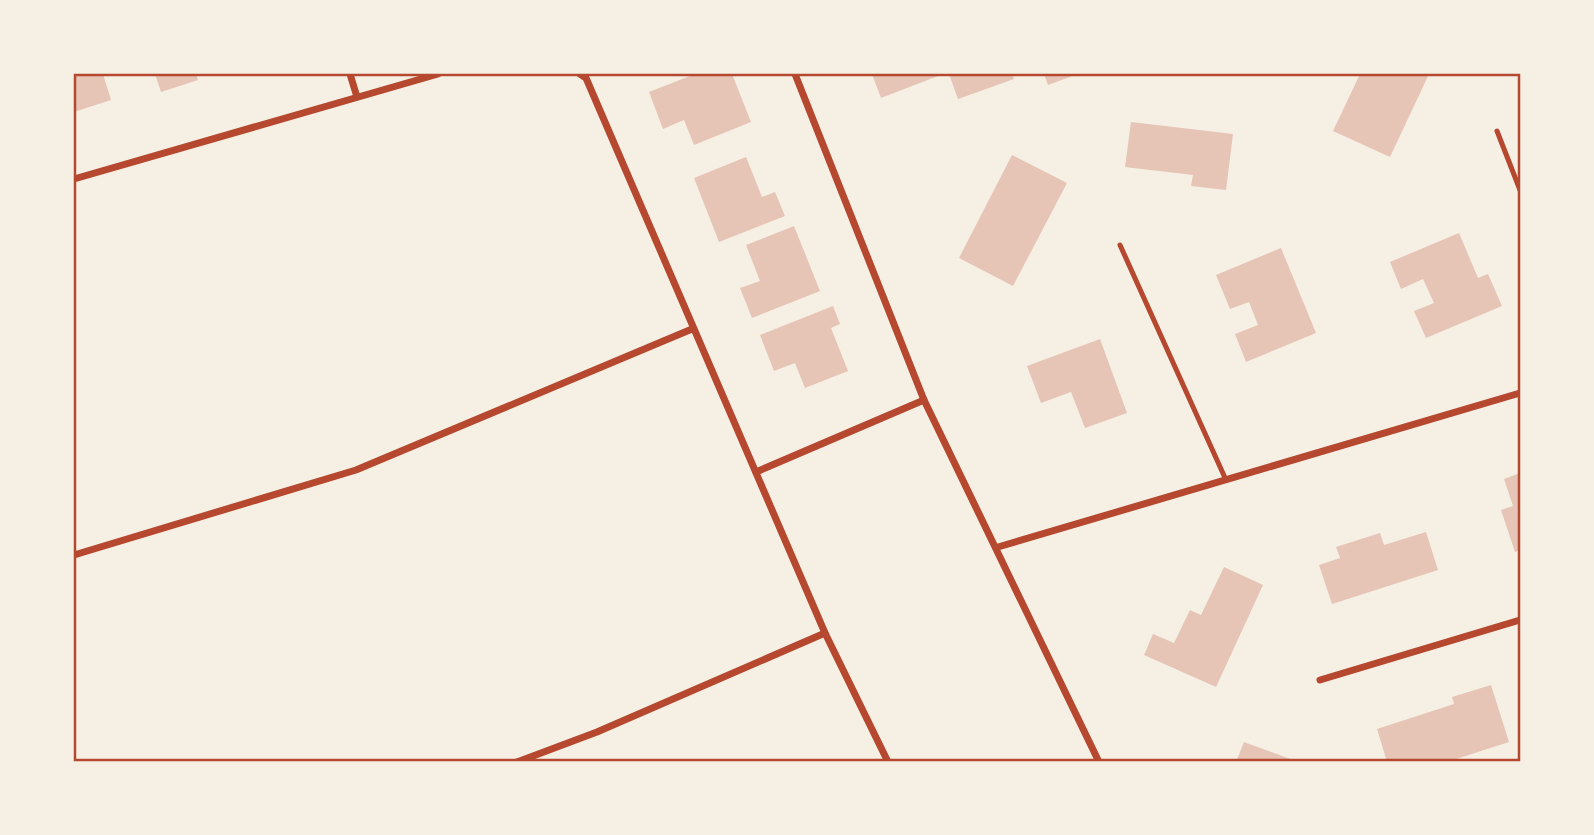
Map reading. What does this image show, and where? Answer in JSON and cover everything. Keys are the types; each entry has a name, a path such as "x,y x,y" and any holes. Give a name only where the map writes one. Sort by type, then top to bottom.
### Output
{"street":[{"path":"350,74 357,97"},
{"path":"74,179 438,74"},
{"path":"580,74 586,78 825,633 888,761"},
{"path":"795,74 924,400 1100,761"},
{"path":"74,555 356,470 692,329"},
{"path":"998,547 1521,393"},
{"path":"756,472 924,400"},
{"path":"1320,680 1521,620"},
{"path":"517,761 597,732 825,633"}],"lane":[{"path":"1497,131 1521,190"},
{"path":"1121,245 1226,480"}],"building":[{"path":"74,74 103,74 111,100 74,112"},
{"path":"155,74 196,74 198,80 161,92"},
{"path":"695,74 732,74 751,122 694,145 684,120 663,129 649,92"},
{"path":"872,74 937,74 938,76 881,98"},
{"path":"949,74 1012,74 1014,79 958,99"},
{"path":"1044,74 1078,74 1048,85"},
{"path":"1360,74 1429,74 1390,157 1333,131"},
{"path":"1131,122 1233,134 1226,190 1191,186 1193,175 1125,167"},
{"path":"1012,155 1067,183 1013,286 959,258"},
{"path":"746,157 762,197 775,192 785,216 719,242 694,178"},
{"path":"794,226 820,291 752,318 740,288 760,281 746,245"},
{"path":"1459,233 1478,278 1488,274 1502,306 1426,338 1414,311 1434,303 1423,279 1401,289 1390,262"},
{"path":"1281,248 1316,333 1246,362 1235,334 1258,325 1249,302 1230,309 1216,275"},
{"path":"833,306 840,324 831,328 848,371 805,388 795,363 774,371 760,335"},
{"path":"1100,339 1127,413 1085,428 1071,392 1041,403 1027,366"},
{"path":"1520,473 1520,550 1515,552 1501,510 1513,506 1504,479"},
{"path":"1426,532 1438,570 1332,604 1319,565 1340,558 1336,547 1380,533 1384,545"},
{"path":"1224,567 1263,585 1216,687 1144,655 1153,634 1174,643 1190,610 1201,615"},
{"path":"1491,685 1509,742 1447,762 1387,762 1377,729 1454,704 1452,697"},
{"path":"1244,742 1296,761 1236,762"}]}
